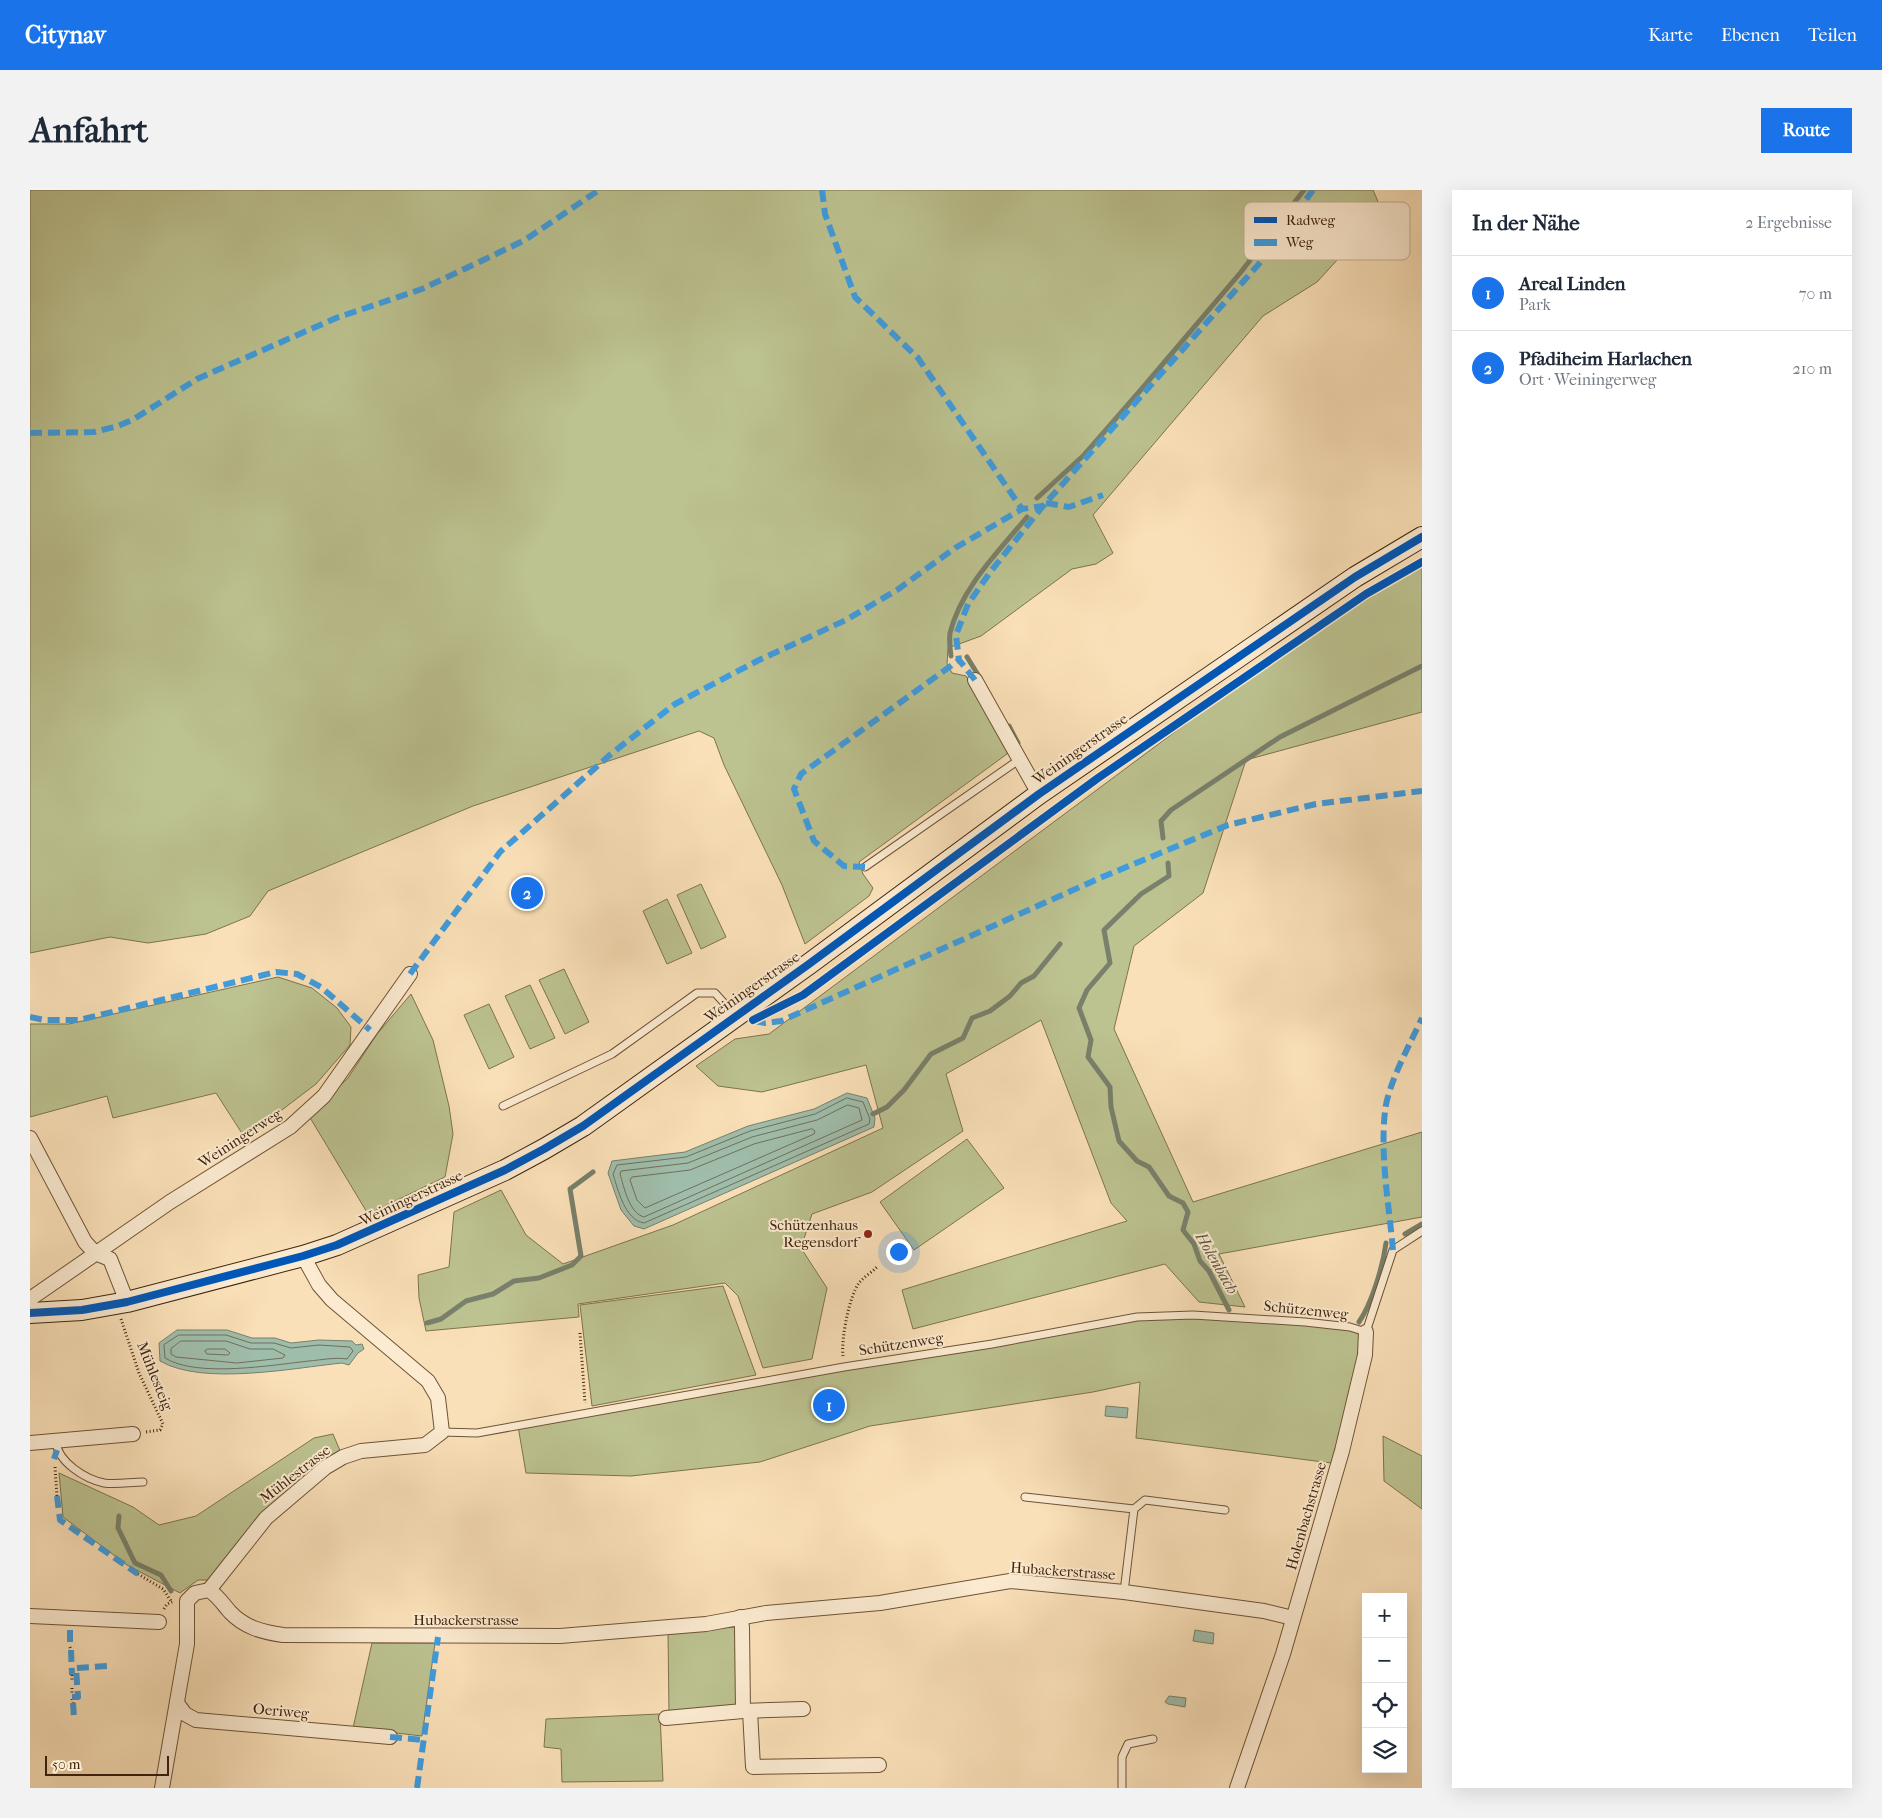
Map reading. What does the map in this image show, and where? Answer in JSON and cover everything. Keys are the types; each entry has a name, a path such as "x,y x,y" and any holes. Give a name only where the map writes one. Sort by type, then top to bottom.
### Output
{"street":[{"name":"Weiningerstrasse","path":"30,1313 82,1310 122,1303 303,1256 365,1234 544,1150 582,1126 810,964 1039,794 1355,577 1422,538"},
{"path":"975,680 1039,794"},
{"name":"Weiningerweg","path":"30,1299 69,1274 95,1253 290,1127 324,1096 410,974"},
{"path":"30,1138 85,1242 95,1253 110,1259 122,1303"},
{"path":"303,1256 319,1285 332,1300 428,1381 438,1398 442,1432"},
{"name":"Holenbachstrasse","path":"1237,1788 1283,1654 1356,1400 1366,1355 1366,1332"},
{"name":"Mühlestrasse","path":"187,1601 196,1593 209,1590 266,1518 326,1467 343,1457 361,1451 425,1445 442,1432"},
{"path":"30,1443 133,1434"},
{"name":"Hubackerstrasse","path":"209,1590 221,1598 230,1613 257,1632 283,1635 560,1636 706,1624 740,1617 880,1603 1010,1581 1124,1592 1264,1612 1293,1618"},
{"path":"162,1788 187,1644 187,1601"},
{"path":"30,1616 159,1622"},
{"path":"740,1617 746,1711 753,1768 879,1765"},
{"name":"Oeriweg","path":"176,1703 185,1714 196,1720 390,1737"},
{"path":"666,1718 746,1711 803,1709"}],"lane":[{"path":"865,867 1020,759"},
{"path":"503,1106 612,1054 696,993 715,993 735,1016"},
{"name":"Holenbachstrasse","path":"1366,1332 1393,1250 1422,1231"},
{"name":"Schützenweg","path":"442,1432 477,1434 844,1367 992,1344 1137,1317 1162,1315 1304,1322 1366,1332"},
{"path":"56,1442 57,1450 78,1472 104,1483 143,1482"},
{"path":"1025,1497 1134,1509"},
{"path":"1124,1592 1134,1509 1145,1500 1225,1510"},
{"path":"1122,1788 1122,1757 1128,1744 1153,1739"}],"path":[{"path":"844,1367 842,1346 852,1298 859,1283 877,1267"},
{"path":"580,1333 586,1414"},
{"path":"54,1459 58,1496"},
{"path":"138,1574 163,1589 171,1601"},
{"path":"159,1622 167,1604 171,1601 187,1601"},
{"path":"72,1675 72,1682"},
{"path":"72,1688 72,1694"}],"green space":[{"path":"30,190 1373,190 1378,202 1244,202 1244,260 1337,260 1317,282 1263,316 1093,515 1113,553 1096,564 1072,569 981,636 948,648 947,664 952,673 966,676 1007,745 1007,754 859,862 863,874 873,888 869,896 805,944 782,885 724,765 714,738 699,731 473,806 268,891 250,916 206,934 148,943 110,937 30,953"},
{"path":"1422,568 1422,712 1246,760 1203,893 1134,946 1114,1029 1193,1202 1422,1132 1422,1217 1219,1254 1245,1307 1199,1302 1165,1264 913,1329 902,1290 1127,1221 1111,1203 1041,1020 946,1074 963,1131 872,1192 812,1214 801,1248 827,1288 812,1359 763,1368 738,1296 725,1283 578,1304 579,1317 426,1331 419,1298 418,1275 449,1267 454,1212 501,1190 526,1235 563,1264 673,1225 883,1128 866,1065 762,1092 718,1086 696,1066 735,1039 769,1034 1219,699 1396,580"},
{"path":"701,884 726,937 701,949 677,895"},
{"path":"667,899 692,953 667,964 643,911"},
{"path":"564,969 589,1022 565,1034 539,980"},
{"path":"278,977 312,988 337,1008 351,1027 350,1045 316,1084 245,1138 216,1093 113,1118 107,1096 30,1117 30,1024 69,1024"},
{"path":"530,985 555,1038 530,1049 505,996"},
{"path":"411,994 433,1040 449,1106 453,1134 445,1177 368,1214 309,1116 348,1078 377,1034"},
{"path":"489,1004 514,1057 489,1069 464,1015"},
{"path":"967,1139 1004,1188 914,1250 880,1202"},
{"path":"723,1286 756,1375 592,1406 580,1305"},
{"path":"1162,1315 1304,1322 1366,1332 1339,1464 1136,1438 1140,1382 1093,1392 870,1426 760,1462 631,1476 526,1473 518,1426 761,1383 994,1347"},
{"path":"333,1434 341,1453 210,1580 198,1580 180,1593 127,1565 63,1517 59,1473 133,1507 159,1525 196,1516 314,1438"},
{"path":"1383,1436 1422,1456 1422,1509 1384,1481"},
{"path":"735,1627 738,1708 669,1713 668,1633"},
{"path":"372,1643 435,1643 422,1736 353,1728"},
{"path":"660,1714 663,1781 562,1782 561,1749 544,1747 546,1719"}],"water":[{"path":"847,1093 867,1098 875,1118 874,1127 644,1229 634,1226 621,1210 608,1173 612,1161 685,1152 748,1126 814,1109"},
{"path":"177,1330 227,1330 252,1338 275,1338 291,1343 319,1340 352,1341 356,1345 362,1344 364,1349 358,1353 349,1365 342,1363 249,1373 200,1373 178,1368 160,1361 159,1343"},
{"path":"1106,1406 1128,1408 1127,1418 1105,1416"},
{"path":"1195,1630 1214,1633 1213,1644 1193,1641"},
{"path":"1169,1696 1186,1698 1185,1707 1165,1702"}],"waterway":[{"path":"1295,202 1304,190"},
{"path":"1037,498 1084,455 1250,260"},
{"path":"951,656 950,633 955,616 963,601 982,571 1027,517"},
{"path":"967,657 980,678"},
{"path":"1163,838 1161,821 1171,810 1280,737 1422,666"},
{"path":"1009,726 1018,743"},
{"name":"Holenbach","path":"1168,863 1169,876 1141,894 1104,930 1110,963 1087,990 1079,1008 1091,1040 1088,1057 1110,1087 1111,1107 1119,1141 1137,1161 1149,1167 1169,1196 1183,1203 1188,1212 1183,1230 1194,1244 1200,1261 1209,1271 1229,1310"},
{"path":"873,1114 887,1107 904,1090 931,1054 963,1038 972,1018 990,1011 1010,996 1021,983 1034,976 1060,944"},
{"path":"427,1323 441,1319 466,1301 493,1294 514,1281 539,1278 572,1265 581,1256 570,1189 593,1172"},
{"path":"1405,1234 1422,1224"},
{"path":"1359,1322 1376,1284 1386,1243"},
{"path":"119,1516 118,1528 135,1563 161,1575 171,1591"}],"marked path":[{"path":"30,433 94,432 118,426 134,419 197,379 336,318 422,289 525,240 599,190"},
{"path":"822,190 825,214 855,297 918,358 1022,509"},
{"path":"1304,202 1313,190"},
{"path":"975,680 959,660 956,635 968,604 991,571 1043,506 1262,260"},
{"path":"1046,503 1069,507 1103,495"},
{"path":"410,974 500,852 611,754 675,704 759,660 846,620 897,590 955,548 1022,509 1043,506"},
{"path":"865,867 844,866 814,841 794,789 801,774 959,660"},
{"path":"754,1021 765,1023 781,1021 1100,878 1228,825 1316,804 1422,791"},
{"path":"30,1017 44,1020 79,1020 276,972 297,974 321,987 370,1030"},
{"path":"1393,1250 1384,1163 1385,1111 1390,1089 1422,1018"},
{"path":"54,1459 57,1450"},
{"path":"57,1496 60,1520 138,1574"},
{"path":"70,1630 70,1647"},
{"path":"417,1788 438,1637"},
{"path":"71,1650 72,1675"},
{"path":"72,1697 78,1697 76,1668 108,1666"},
{"path":"73,1703 74,1717"},
{"path":"390,1737 424,1740"}],"cycle path":[{"path":"30,1313 82,1310 127,1302 303,1256 337,1245 505,1170 544,1149 583,1126 809,964 1039,794 1355,577 1422,537"},
{"path":"753,1020 803,995 1098,778 1366,594 1422,562"}],"place":[{"name":"Pfadiheim Harlachen","path":"527,893"},
{"name":"Schützenhaus Regensdorf","path":"868,1234"},
{"name":"Areal Linden","path":"829,1405"}]}
